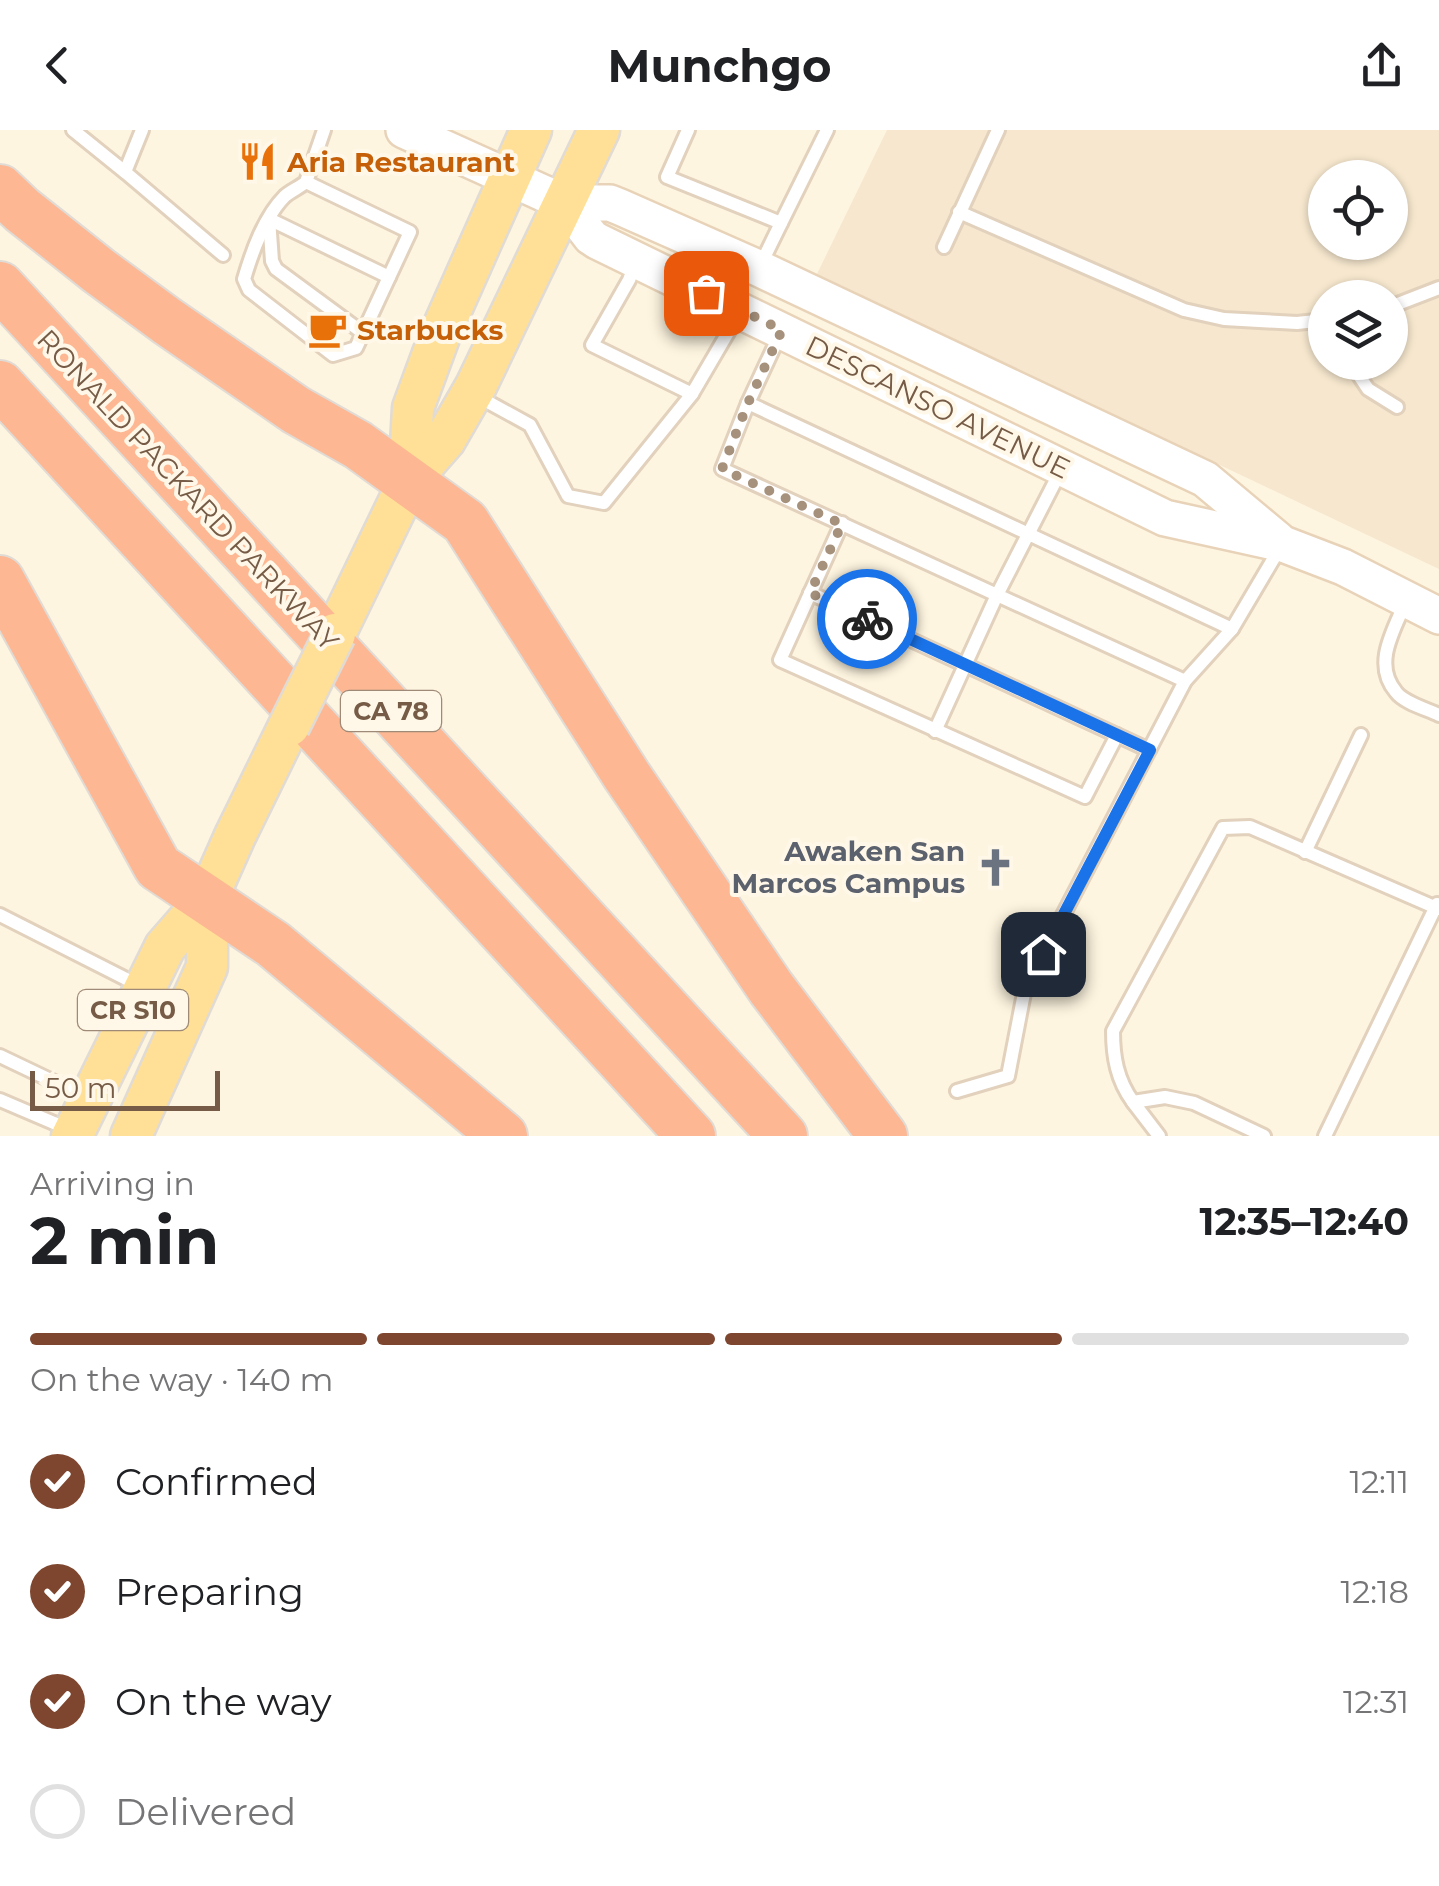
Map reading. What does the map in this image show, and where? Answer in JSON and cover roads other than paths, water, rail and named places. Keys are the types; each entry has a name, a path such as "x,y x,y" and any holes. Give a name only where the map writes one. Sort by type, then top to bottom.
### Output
{"highway":[{"path":"0,189 167,320 296,410 358,445 465,522 627,776 749,955 883,1136"},
{"name":"RONALD PACKARD PARKWAY","path":"0,286 783,1136"},
{"name":"CA 78","path":"0,385 691,1136"},
{"path":"0,422 240,646"},
{"path":"0,580 158,866 274,944 503,1136"}],"main road":[{"name":"CR S10","path":"409,482 413,408 441,332 531,130"},
{"name":"CR S10","path":"79,1122 165,947 206,899 409,482 446,440 472,394 598,130"},
{"name":"CR S10","path":"131,1136 207,967 206,899"}],"street":[{"name":"DESCANSO AVENUE","path":"404,130 440,138 508,178 564,203 591,237 636,260 1164,518 1283,544 1343,568 1439,616"},
{"path":"564,203 620,207 1205,479 1283,544"}],"lane":[{"path":"73,130 223,254"},
{"path":"125,172 142,130"},
{"path":"306,182 410,232 356,348 333,354 249,290 244,279 269,219 286,196 306,182 324,130"},
{"path":"688,130 667,177 781,223"},
{"path":"758,268 827,130"},
{"path":"944,246 998,130"},
{"path":"959,212 1184,310 1224,319 1308,322"},
{"path":"269,219 389,277"},
{"path":"269,219 276,269 362,333"},
{"path":"636,260 592,345 692,394"},
{"path":"1408,300 1439,288"},
{"path":"472,394 530,425 568,496 604,502 692,394 741,310"},
{"path":"782,330 722,469 1185,681"},
{"path":"1362,380 1368,390 1396,407"},
{"path":"748,403 1232,628"},
{"path":"935,731 997,595 1062,467"},
{"path":"842,524 780,660 1084,797 1117,735"},
{"path":"957,1090 1008,1076 1025,988 1185,681 1232,628 1283,544"},
{"path":"810,593 1150,750"},
{"path":"1406,601 1385,653 1384,670 1397,695 1439,715"},
{"path":"1306,852 1361,735"},
{"path":"1159,1136 1122,1088 1113,1054 1114,1031 1223,828 1250,828 1438,906 1325,1136"},
{"path":"0,915 144,988"},
{"path":"0,1056 79,1122"},
{"path":"1132,1102 1165,1097 1194,1102 1264,1136"},
{"path":"0,1100 79,1122"}],"place":[{"name":"Aria Restaurant","path":"257,162"},
{"name":"Starbucks","path":"327,330"},
{"name":"Awaken San Marcos Campus","path":"995,867"}]}
